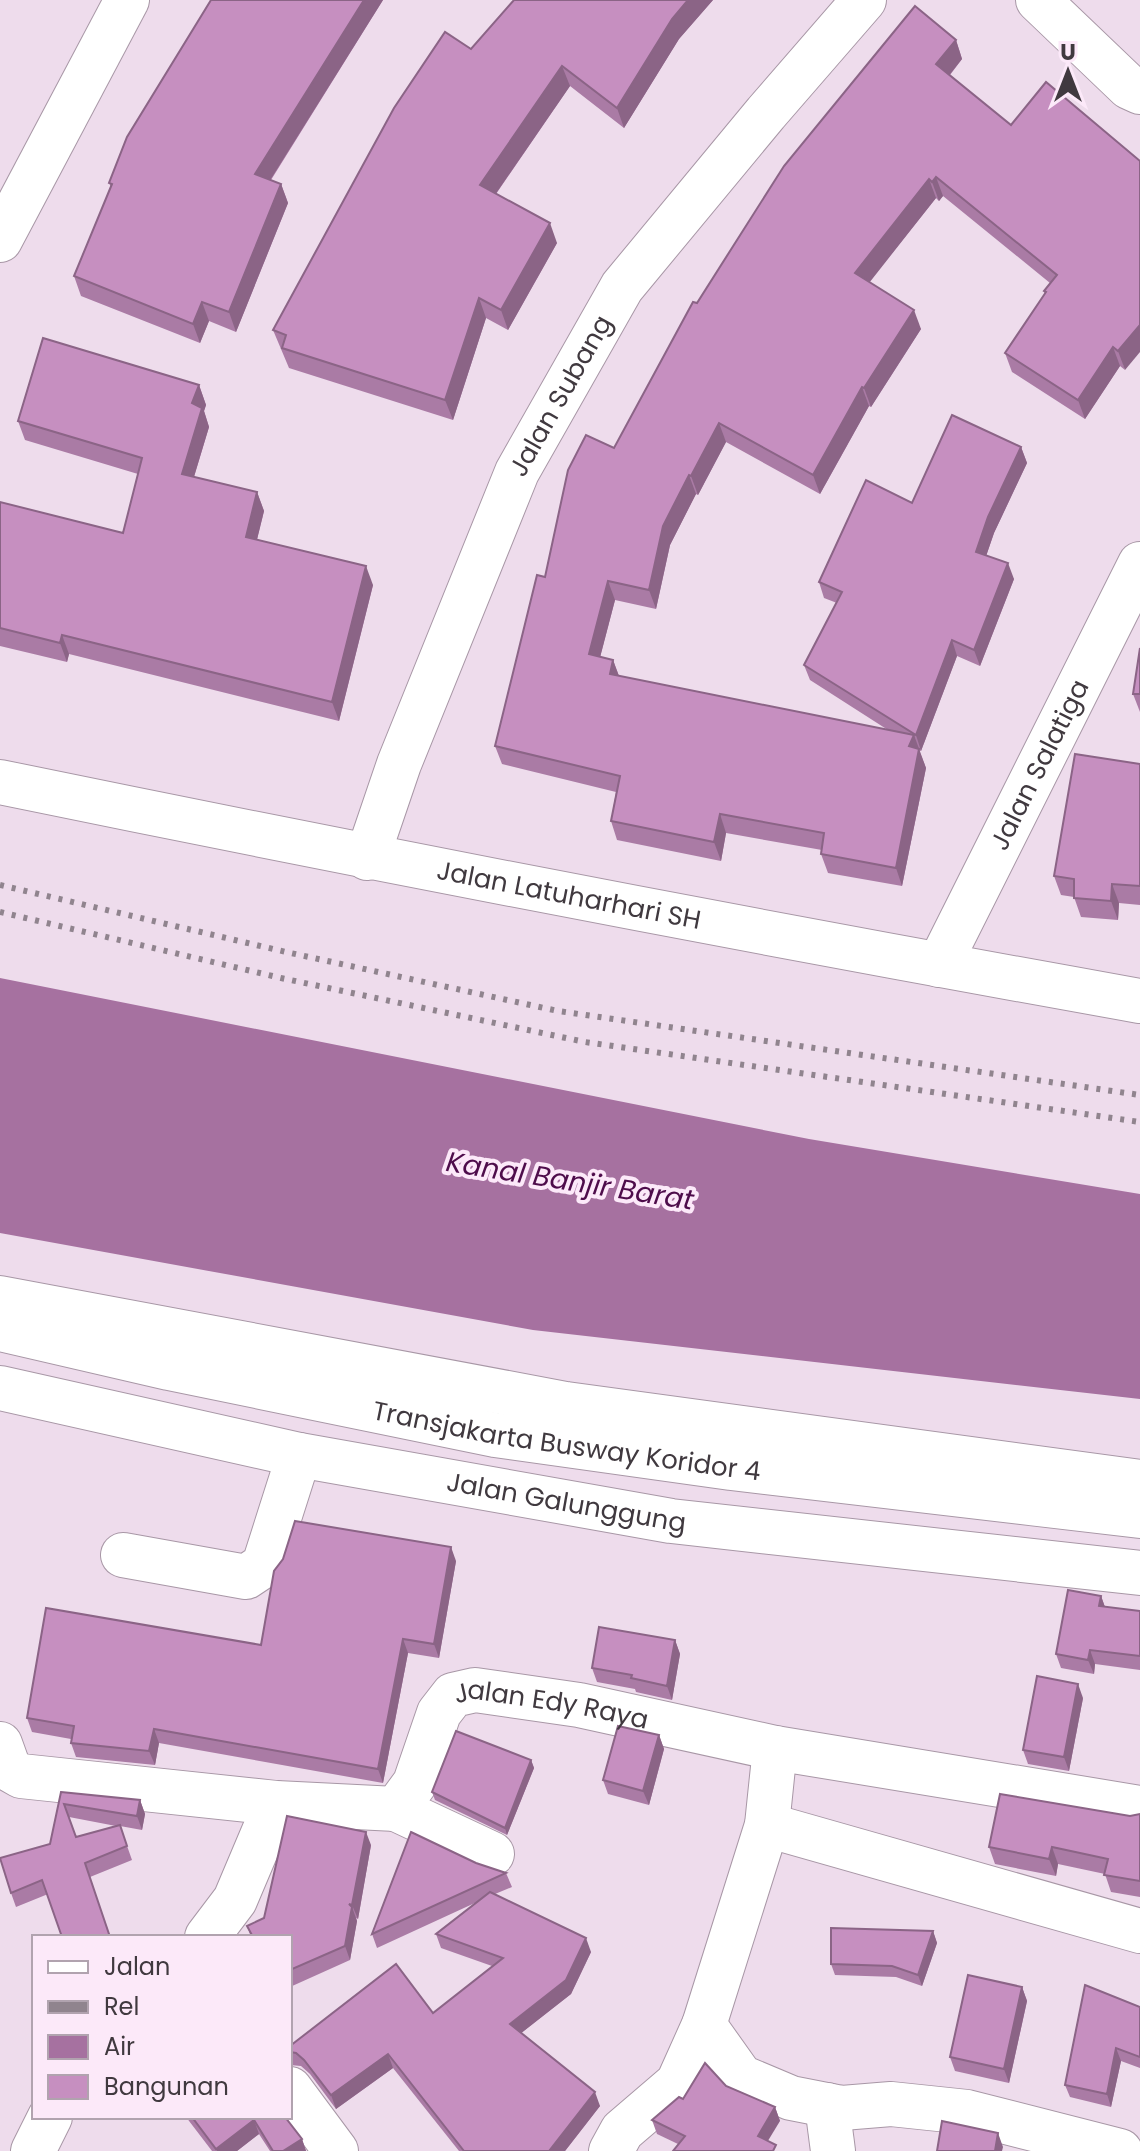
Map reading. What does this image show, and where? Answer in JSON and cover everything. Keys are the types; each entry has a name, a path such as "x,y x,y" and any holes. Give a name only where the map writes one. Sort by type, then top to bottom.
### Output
{"street":[{"path":"0,240 127,0"},
{"name":"Jalan Subang","path":"367,858 399,764 517,472 622,287 864,0"},
{"path":"1038,0 1129,87 1140,92"},
{"name":"Jalan Salatiga","path":"939,965 1140,564"},
{"name":"Jalan Latuharhari SH","path":"0,782 367,858 1140,1001"},
{"path":"0,1298 566,1404 1140,1482"},
{"name":"Transjakarta Busway Koridor 4","path":"0,1329 169,1368 495,1435 778,1474 1140,1516"},
{"path":"0,1358 369,1439 592,1479 1140,1543"},
{"name":"Jalan Galunggung","path":"0,1388 299,1455 671,1521 1140,1573"},
{"path":"123,1555 246,1577 264,1565 299,1455"},
{"name":"Jalan Edy Raya","path":"396,1809 415,1783 439,1713 453,1695 475,1690 579,1705 775,1748 1140,1808"},
{"path":"0,1744 9,1769 21,1776 276,1803 396,1809 492,1854"},
{"path":"611,2151 622,2131 678,2083 704,2025 767,1825 775,1748"},
{"path":"212,1935 235,1900 276,1803"},
{"path":"767,1825 1140,1931"},
{"path":"704,2025 741,2077 791,2098 842,2108 891,2104 967,2112 1120,2151"},
{"path":"292,2092 336,2151"},
{"path":"827,2105 833,2151"},
{"path":"33,2151 49,2119"}],"water":[{"name":"Kanal Banjir Barat","path":"0,978 809,1139 1140,1194 1140,1399 533,1330 0,1233"}],"building":[{"path":"211,0 364,0 255,174 281,184 229,312 202,302 193,324 74,276 112,184 109,183 127,137"},
{"path":"514,0 688,0 672,19 617,108 562,66 480,185 550,223 501,310 479,298 445,400 282,348 286,335 273,330 394,108 445,32 471,49"},
{"path":"915,6 956,40 936,64 1011,125 1046,82 1140,161 1140,325 1118,351 1113,347 1078,400 1005,353 1057,275 936,177 932,182 929,179 855,273 914,310 862,387 813,475 719,423 663,526 649,590 608,581 589,654 613,660 610,674 914,735 909,746 919,749 896,868 821,854 824,833 720,814 714,842 611,821 620,776 495,746 537,575 545,577 568,470 586,435 614,448 693,302 697,303 784,166"},
{"path":"43,338 199,385 192,403 202,408 182,474 257,492 246,537 366,566 332,702 62,635 60,643 0,628 0,502 123,533 142,458 18,421"},
{"path":"952,415 1021,447 988,517 976,552 1008,563 974,650 952,640 916,735 804,665 842,592 819,582 866,480 912,503"},
{"path":"1140,648 1140,694 1133,694"},
{"path":"1075,754 1140,764 1140,886 1112,884 1111,901 1074,898 1074,879 1054,876"},
{"path":"295,1521 451,1547 434,1644 403,1639 378,1769 154,1729 149,1751 71,1743 74,1726 27,1718 46,1608 261,1645 274,1571 283,1559"},
{"path":"1068,1590 1101,1596 1099,1606 1140,1611 1140,1656 1090,1650 1088,1660 1056,1654"},
{"path":"599,1627 675,1640 667,1686 631,1678 632,1675 592,1668"},
{"path":"1037,1676 1078,1684 1064,1757 1023,1750"},
{"path":"618,1726 659,1735 643,1791 603,1780"},
{"path":"456,1731 531,1760 505,1828 432,1792"},
{"path":"61,1792 140,1800 137,1816 64,1804 76,1837 120,1825 127,1846 85,1863 109,1935 61,1935 42,1880 11,1893 0,1858 50,1844"},
{"path":"1000,1794 1130,1816 1140,1814 1140,1881 1104,1875 1108,1859 1052,1847 1049,1859 989,1847"},
{"path":"287,1816 366,1832 352,1905 349,1904 352,1907 345,1946 292,1969 292,1935 252,1935 247,1926 264,1918"},
{"path":"411,1832 476,1863 506,1873 372,1934"},
{"path":"490,1892 586,1938 566,1980 510,2024 595,2092 549,2151 464,2151 388,2054 331,2095 304,2060 292,2052 292,2044 396,1964 433,2013 503,1958 436,1934"},
{"path":"831,1928 933,1931 918,1975 892,1966 831,1964"},
{"path":"968,1975 1022,1987 1004,2069 950,2057"},
{"path":"1085,1985 1140,2007 1140,2057 1116,2048 1107,2094 1065,2085"},
{"path":"705,2063 726,2086 775,2107 758,2136 776,2145 773,2151 673,2151 685,2136 652,2120 679,2097 683,2099"},
{"path":"194,2119 287,2119 302,2139 283,2151 273,2151 254,2120 216,2149"},
{"path":"942,2121 998,2133 995,2151 937,2151"}],"railway":[{"path":"0,885 558,1011 1140,1095"},
{"path":"0,912 281,978 585,1042 1140,1122"}]}
